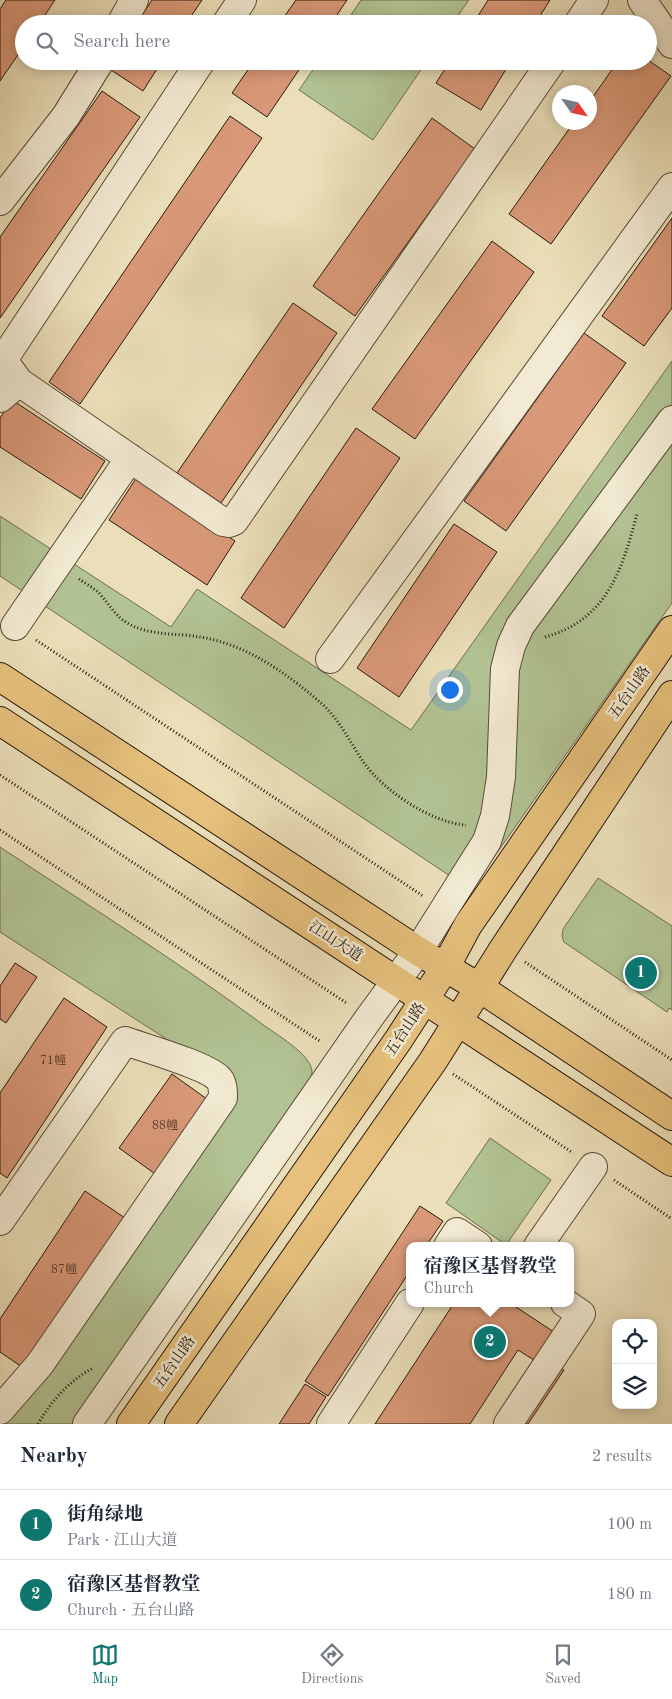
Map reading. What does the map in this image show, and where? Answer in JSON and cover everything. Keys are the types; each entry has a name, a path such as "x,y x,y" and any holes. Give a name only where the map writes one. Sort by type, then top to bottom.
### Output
{"main road":[{"name":"五台山路","path":"131,1424 424,1000 446,966 468,925 672,630"},
{"path":"0,678 418,952 446,966 480,988 672,1116"},
{"path":"179,1424 458,1023 504,948 672,695"},
{"name":"江山大道","path":"0,721 672,1162"}],"lane":[{"path":"126,15 134,0"},
{"path":"232,15 242,0"},
{"path":"584,15 594,0"},
{"path":"642,0 652,15"},
{"path":"657,22 672,44"},
{"path":"0,201 66,116 94,70"},
{"path":"195,70 7,354 5,363 10,390 130,458 223,522 229,524 234,521 546,70"},
{"path":"330,660 672,187"},
{"path":"87,1424 369,1018 418,952 446,910 487,841 495,816 501,777 505,669 511,646 520,626 672,420"},
{"path":"15,626 130,458"},
{"path":"0,1221 125,1041 192,1064 208,1071 219,1080 223,1089 223,1098 40,1364 5,1394"},
{"path":"541,1242 593,1167"},
{"path":"451,1242 457,1232 472,1242"},
{"path":"331,1424 407,1307"},
{"path":"508,1424 581,1314 571,1307"}],"path":[{"path":"511,646 557,634 583,620 599,606 616,580 626,556 637,512"},
{"path":"57,564 97,592 126,623 157,632 202,637 242,650 265,662 324,706 349,738 365,764 383,784 420,809 446,821 465,825 495,816"},
{"path":"15,626 446,910"},
{"path":"0,774 369,1018"},
{"path":"0,830 342,1057"},
{"path":"504,948 672,1060"},
{"path":"432,1060 672,1219"},
{"path":"38,1424 55,1399 67,1387 95,1367"}],"green space":[{"path":"361,0 469,0 458,15 351,15"},
{"path":"313,70 421,70 373,140 299,90"},
{"path":"672,361 672,603 471,890 0,576 0,516 171,627 197,589 411,730"},
{"path":"0,847 226,998 302,1054 308,1061 312,1072 307,1090 295,1112 78,1424 6,1424 235,1105 235,1090 227,1078 0,932"},
{"path":"598,878 672,926 672,1010 669,1008 667,1012 564,942 562,936 563,929"},
{"path":"490,1138 551,1180 508,1242 502,1242 446,1203"}],"building":[{"path":"6,0 55,0 45,15 15,15 15,59 0,81 0,9"},
{"path":"152,0 202,0 192,15 142,15"},
{"path":"296,0 347,0 337,15 285,15"},
{"path":"488,0 550,0 541,15 479,15"},
{"path":"657,66 671,76 551,244 509,214 568,130 597,130 597,91 612,70 657,70"},
{"path":"111,70 156,70 143,91"},
{"path":"248,70 299,70 267,117 232,93"},
{"path":"444,70 505,70 481,110 436,83"},
{"path":"102,91 140,117 0,318 0,237"},
{"path":"230,116 262,138 80,404 49,382"},
{"path":"432,118 475,149 355,316 313,286"},
{"path":"672,218 672,308 644,346 602,316"},
{"path":"492,241 534,272 415,439 372,409"},
{"path":"293,303 337,333 221,503 177,473"},
{"path":"584,333 626,363 506,531 464,501"},
{"path":"12,400 105,461 81,499 0,447 0,418"},
{"path":"356,428 400,458 284,628 241,598"},
{"path":"137,477 235,541 207,585 109,520"},
{"path":"454,524 497,552 399,697 357,668"},
{"path":"15,963 37,977 6,1023 0,1019 0,986"},
{"path":"64,998 107,1027 7,1178 0,1173 0,1093"},
{"path":"172,1074 211,1102 158,1176 119,1148"},
{"path":"85,1191 128,1220 28,1371 0,1352 0,1319"},
{"path":"420,1206 443,1221 429,1242 406,1242 406,1277 328,1396 305,1381"},
{"path":"451,1307 516,1307 557,1334 537,1362 518,1350 470,1424 375,1424"},
{"path":"553,1363 564,1370 528,1424 512,1424"},
{"path":"305,1384 326,1397 309,1424 279,1424"}],"place":[{"name":"街角绿地","path":"641,973"},
{"name":"宿豫区基督教堂","path":"490,1342"}]}
